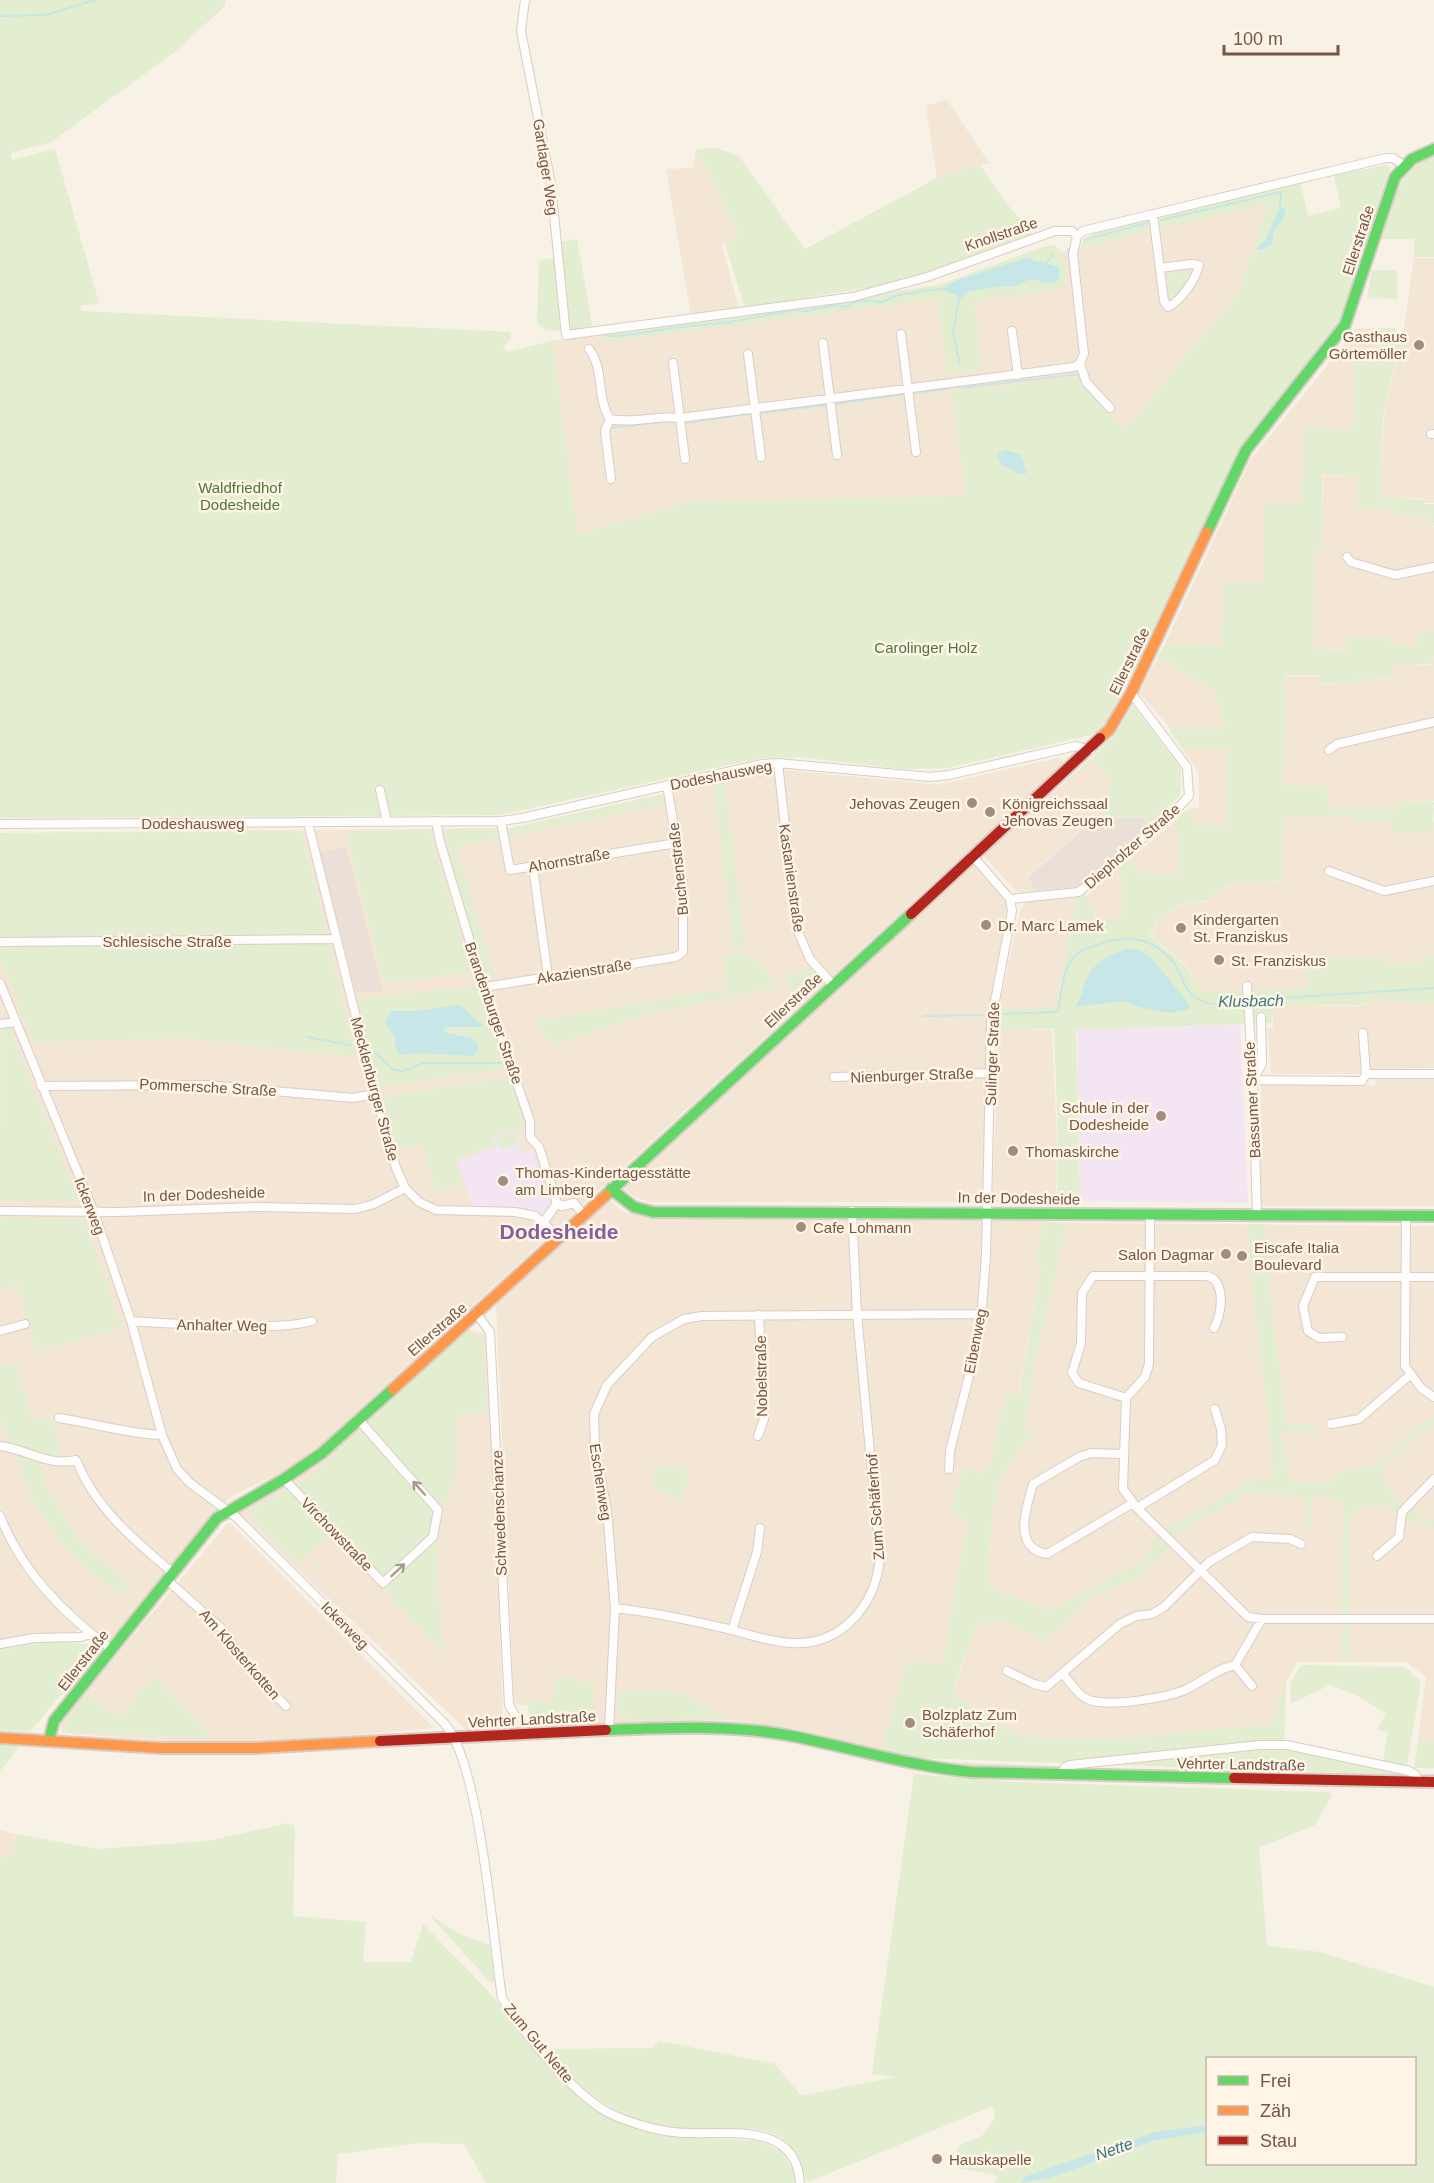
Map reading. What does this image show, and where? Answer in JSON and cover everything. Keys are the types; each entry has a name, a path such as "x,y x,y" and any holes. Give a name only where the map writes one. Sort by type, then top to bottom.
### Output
{"street":[{"name":"Gartlager Weg","path":"525,0 521,31 551,184 566,335"},
{"path":"1402,164 1414,156 1434,149"},
{"name":"Knollstraße","path":"566,335 853,297 927,277 1055,231 1071,231 1077,236 1090,228 1386,158 1393,158 1402,164"},
{"name":"Ellerstraße","path":"49,1740 54,1721 210,1526 226,1511 284,1479 322,1453 477,1314 972,855 1091,750 1109,730 1131,693 1246,450 1335,342 1345,325 1395,177 1402,164"},
{"path":"1153,214 1164,301 1168,308 1175,304 1197,272 1198,266 1191,264 1160,268"},
{"path":"589,349 597,360 605,412 610,419 619,421 667,416 680,418 1074,367 1080,363 1084,354 1073,254 1077,236"},
{"path":"1012,331 1018,375"},
{"path":"901,334 916,452"},
{"path":"823,343 837,455"},
{"path":"748,354 761,457"},
{"path":"673,363 685,459"},
{"path":"1080,363 1086,382 1110,408"},
{"path":"610,419 605,431 611,479"},
{"path":"1347,557 1350,562 1395,575 1434,567"},
{"name":"Diepholzer Straße","path":"1010,899 1079,892 1174,812 1189,796 1187,767 1131,693"},
{"path":"1329,750 1336,744 1434,722"},
{"name":"Dodeshausweg","path":"0,824 501,820 522,818 762,764 778,763 930,777 949,775 1076,746 1091,750"},
{"name":"Kastanienstraße","path":"778,763 796,927 810,959 832,984"},
{"name":"Buchenstraße","path":"667,785 683,883 683,952"},
{"path":"380,790 387,822"},
{"name":"Ahornstraße","path":"501,820 510,870 650,845 677,843"},
{"name":"Brandenburger Straße","path":"436,821 440,842 484,987 530,1121 530,1137 539,1147 557,1203"},
{"name":"Mecklenburger Straße","path":"308,823 375,1094 396,1168 405,1188 419,1202 436,1210 515,1212 535,1216 559,1237"},
{"path":"972,855 1010,899"},
{"path":"533,867 548,977"},
{"path":"1329,871 1384,891 1434,881"},
{"name":"Sulinger Straße","path":"986,1212 991,1022 1012,911 1010,899"},
{"name":"Schlesische Straße","path":"0,942 335,939"},
{"name":"Akazienstraße","path":"484,987 676,957 683,952"},
{"name":"Ickerweg","path":"0,983 94,1212 131,1321 162,1435 177,1469 236,1517 444,1723 456,1738"},
{"name":"Bassumer Straße","path":"1247,986 1246,1003 1253,1080 1257,1215"},
{"path":"1261,1017 1262,1064 1253,1080 1362,1081 1366,1074 1363,1033"},
{"path":"0,1024 16,1022"},
{"name":"Nienburger Straße","path":"834,1077 990,1073"},
{"path":"1366,1074 1434,1074"},
{"name":"Pommersche Straße","path":"41,1086 207,1084 353,1098 375,1094"},
{"name":"In der Dodesheide","path":"0,1211 94,1212 257,1207 356,1209 374,1204 405,1188"},
{"name":"In der Dodesheide","path":"611,1188 634,1207 653,1212 852,1211 1434,1216"},
{"path":"544,1222 557,1203 562,1206 574,1203 584,1215"},
{"name":"Zum Schäferhof","path":"615,1608 792,1643 824,1639 858,1616 874,1590 880,1557 878,1513 857,1314 852,1211"},
{"name":"Eibenweg","path":"949,1469 950,1451 980,1332 986,1256 986,1212"},
{"path":"1150,1214 1149,1364 1145,1377 1126,1398 1122,1454 1123,1489 1135,1506 1236,1608 1248,1617 1434,1620"},
{"path":"1406,1216 1405,1366 1410,1375 1434,1397"},
{"path":"1126,1398 1080,1383 1072,1374 1081,1343 1082,1293 1093,1276 1207,1276 1214,1279 1220,1290 1219,1318 1214,1328"},
{"path":"1342,1337 1319,1338 1308,1331 1303,1306 1315,1277 1434,1277"},
{"name":"Schwedenschanze","path":"477,1314 490,1332 509,1705 515,1715"},
{"name":"Eschenweg","path":"609,1730 615,1608 607,1510 593,1429 600,1399 618,1372 652,1337 684,1318 759,1315 981,1314"},
{"name":"Nobelstraße","path":"758,1436 764,1419 759,1315"},
{"name":"Anhalter Weg","path":"131,1321 183,1325 256,1326 298,1325 312,1322"},
{"path":"0,1331 25,1324"},
{"path":"1331,1424 1359,1419 1410,1375"},
{"path":"1122,1454 1091,1453 1079,1457 1033,1484 1026,1506 1024,1539 1030,1548 1047,1554 1215,1460 1222,1445 1221,1428 1215,1409"},
{"path":"59,1418 162,1435"},
{"name":"Virchowstraße","path":"284,1479 383,1583 433,1537 438,1509 358,1419"},
{"name":"Am Klosterkotten","path":"0,1446 20,1449 40,1459 62,1464 76,1460 93,1495 112,1519 221,1628 250,1670 286,1706"},
{"path":"1377,1556 1400,1537 1402,1512 1434,1479"},
{"path":"0,1516 38,1583 66,1614 111,1649"},
{"path":"732,1630 757,1552 760,1528"},
{"path":"1007,1671 1046,1687 1120,1624 1136,1616 1152,1614 1164,1607 1209,1562 1252,1537 1290,1539 1301,1544"},
{"path":"1063,1674 1081,1695 1093,1701 1156,1699 1186,1690 1226,1667 1235,1665 1262,1619"},
{"path":"0,1644 34,1638 81,1637 91,1634"},
{"path":"1235,1665 1252,1686"},
{"name":"Vehrter Landstraße","path":"0,1738 202,1749 609,1730 736,1728 791,1736 928,1767 971,1772 1434,1782"},
{"name":"Zum Gut Nette","path":"456,1738 463,1755 478,1826 502,1998 512,2015 574,2086 607,2112 671,2132 759,2134 785,2145 799,2174 800,2183"},
{"name":"Vehrter Landstraße","path":"1062,1775 1065,1767 1070,1765 1219,1748 1287,1745 1409,1771 1416,1775 1419,1782"}],"shaded area":[{"path":"947,100 989,163 937,178 926,106"},
{"path":"696,149 740,238 722,245 739,309 691,315 666,169 693,168"},
{"path":"1300,183 1308,216 1074,510 562,566 527,348 552,341 939,285 1049,245 1056,246 1061,252 1080,248 1084,239 1094,233"},
{"path":"1414,258 1434,258 1434,503 1425,503 1425,499 1381,498 1384,416 1397,361 1403,361 1404,328"},
{"path":"1377,328 1377,359 1354,359 1354,429 1301,505 1264,505 1264,582 1224,582 1221,647 1165,644 1251,459 1345,344 1354,329"},
{"path":"1358,475 1358,508 1392,509 1393,515 1427,516 1427,526 1434,527 1434,632 1418,632 1417,645 1388,645 1388,637 1348,637 1347,649 1313,649 1314,550 1322,550 1323,476"},
{"path":"1158,657 1215,690 1225,729 1170,728 1139,693"},
{"path":"1431,658 1434,658 1434,801 1397,802 1397,809 1327,809 1283,786 1285,676 1319,676 1319,684 1357,683 1358,679 1394,679 1394,665 1431,665"},
{"path":"1182,748 1227,748 1227,825 1195,825 1188,809 1199,808 1199,773"},
{"path":"1092,758 1111,779 1103,817 1095,818 1029,875 1034,891 1017,892 983,855"},
{"path":"1062,759 1063,764 301,1463 231,1496 110,1639 105,1640 83,1623 77,1631 78,1644 49,1641 0,1650 0,833 511,828 764,771 787,770 938,785"},
{"path":"1354,816 1354,821 1392,822 1393,833 1432,833 1434,820 1434,956 1420,956 1420,964 1385,964 1385,957 1308,958 1308,988 1201,992 1186,965 1151,936 1157,921 1179,906 1207,901 1234,883 1283,882 1283,817"},
{"path":"1096,818 1142,818 1150,825 1078,887 1034,891 1029,876"},
{"path":"1172,824 1180,839 1178,876 1141,873 1130,859"},
{"path":"346,847 382,991 356,993 320,853"},
{"path":"972,861 1008,901 988,1018 983,1202 650,1202 633,1196 621,1184"},
{"path":"1121,866 1123,920 1097,921 1086,896"},
{"path":"1077,895 1056,1007 998,1010 1020,911 1027,900"},
{"path":"1373,1001 1434,1003 1434,1068 1365,1069 1358,1074 1271,1074 1267,1028 1273,1028 1273,1005 1360,1006"},
{"name":"Schule in der Dodesheide","path":"1240,1025 1248,1203 1080,1201 1077,1030"},
{"path":"999,1030 1052,1030 1057,1141 1056,1202 992,1202"},
{"path":"1376,1078 1434,1078 1434,1206 1261,1206 1261,1085 1375,1085"},
{"name":"Thomas-Kindertagesstätte am Limberg","path":"515,1130 523,1152 532,1149 550,1202 542,1214 524,1207 472,1206 457,1160 496,1147 494,1138"},
{"path":"608,1200 626,1213 653,1218 1043,1221 1035,1264 1041,1265 1018,1397 1006,1394 991,1462 984,1473 962,1467 951,1514 968,1519 943,1664 886,1740 882,1750 792,1728 729,1720 529,1726 528,1705 514,1704 496,1305"},
{"path":"1067,1223 1434,1226 1434,1741 1418,1741 1426,1677 1407,1662 1297,1662 1286,1682 1271,1725 1113,1739 1055,1740 1018,1735 952,1695 988,1586 991,1517 1001,1479 1015,1453 1030,1440 1024,1429 1034,1366"},
{"path":"463,1328 485,1334 497,1527 503,1729 466,1730 234,1508 282,1485 325,1457"},
{"path":"229,1522 434,1728 260,1743 166,1741 62,1733 60,1722"},
{"path":"0,1830 16,1834 14,1855 0,1858"}],"green space":[{"name":"Carolinger Holz","path":"0,0 226,0 225,6 176,51 51,142 11,153 12,160 55,149 99,303 80,306 82,311 511,332 511,339 503,346 507,352 552,341 578,535 686,502 967,496 951,392 1077,378 1125,430 1240,291 1267,204 1158,229 1161,216 1300,183 1308,216 1341,208 1334,175 1387,165 1390,168 1339,322 1238,455 1113,712 1098,732 1092,735 947,768 904,769 798,757 761,758 500,815 0,818"},
{"path":"716,148 739,156 805,249 937,178 980,165 1006,203 1034,235 903,282 748,307 743,303 725,243 740,237 696,149"},
{"path":"1434,157 1434,257 1414,257 1414,239 1382,239 1393,201 1404,179 1411,170"},
{"path":"1142,221 1149,231 1081,248 1085,241 1098,232"},
{"path":"577,239 593,330 547,331 537,323 539,261 560,257 558,242"},
{"path":"1049,245 1055,247 1062,256 1065,287 975,302 981,370 948,374 937,299 603,342 602,334 939,285"},
{"path":"1372,270 1397,270 1397,299 1367,298"},
{"path":"1186,271 1190,277 1176,296 1171,298 1168,295 1166,278 1168,274"},
{"path":"1377,328 1396,328 1396,334 1404,334 1403,361 1396,361 1383,417 1381,498 1425,500 1425,504 1434,504 1434,526 1427,526 1427,516 1393,515 1392,509 1358,508 1358,475 1322,475 1322,550 1314,550 1313,649 1347,650 1348,637 1388,637 1388,645 1417,645 1418,632 1434,632 1434,657 1431,658 1431,664 1394,665 1394,678 1358,679 1357,683 1319,683 1319,675 1285,675 1283,785 1327,786 1328,809 1397,809 1397,802 1434,802 1432,833 1392,833 1392,822 1354,821 1353,816 1283,817 1283,881 1233,883 1207,900 1179,905 1156,921 1150,936 1185,966 1201,992 1308,988 1308,957 1385,957 1386,964 1419,964 1420,956 1434,956 1434,1003 1372,1001 1360,1005 1273,1005 1272,1023 1076,1030 1080,1202 1057,1202 1058,1142 1054,1029 999,1030 998,1010 1056,1007 1077,895 1083,889 1097,920 1122,920 1121,866 1130,859 1141,873 1177,876 1180,839 1172,824 1188,809 1196,825 1227,825 1227,748 1182,748 1171,734 1170,728 1225,729 1215,691 1158,657 1165,644 1221,646 1224,582 1264,582 1264,504 1301,504 1304,428 1354,429 1354,358 1377,359"},
{"path":"1133,705 1181,768 1181,794 1150,825 1142,818 1103,817 1111,779 1092,758 1115,735"},
{"path":"724,780 745,947 734,949 713,782"},
{"path":"657,796 664,797 666,804 456,847 495,976 485,975 445,839 447,832 453,829 511,828"},
{"path":"429,830 471,972 385,983 346,832"},
{"path":"302,832 356,1057 184,1038 34,1042 0,958 0,833"},
{"path":"744,953 754,958 771,978 776,988 728,996 723,957"},
{"path":"810,967 822,981 794,1007 786,977"},
{"path":"478,987 506,1069 379,1087 358,998"},
{"path":"723,989 725,998 628,1019 554,1046 534,1021"},
{"path":"1,1028 9,1028 79,1201 0,1201"},
{"path":"509,1077 524,1126 492,1136 495,1145 455,1159 463,1183 437,1192 421,1143 398,1149 383,1097"},
{"path":"514,1132 518,1144 500,1150 496,1139"},
{"path":"0,1218 85,1220 122,1328 37,1351 17,1285 0,1289"},
{"path":"1043,1221 1067,1223 1034,1366 1024,1428 1030,1433 1030,1440 1016,1455 1006,1471 998,1489 994,1507 989,1546 988,1586 1051,1611 1146,1558 1158,1533 1256,1478 1273,1478 1268,1415 1252,1288 1248,1224 1266,1224 1268,1279 1287,1425 1315,1425 1316,1432 1281,1432 1290,1482 1327,1484 1344,1471 1375,1465 1434,1414 1434,1422 1381,1469 1399,1504 1412,1512 1434,1520 1434,1528 1399,1515 1387,1505 1359,1507 1350,1519 1350,1659 1342,1659 1343,1503 1328,1497 1312,1497 1311,1530 1305,1529 1305,1496 1248,1493 1177,1533 1164,1554 1137,1578 1097,1594 1045,1640 1003,1621 978,1623 961,1664 952,1695 1018,1735 1055,1740 1113,1739 1271,1725 1286,1682 1284,1748 1405,1775 917,1758 882,1750 906,1662 943,1664 968,1519 951,1514 962,1467 984,1473 991,1461 1006,1394 1019,1396 1041,1266 1035,1265"},
{"path":"465,1332 482,1336 487,1413 456,1414 456,1478 443,1506 436,1543 442,1651 330,1534 298,1564 250,1516 251,1508 288,1491 311,1476"},
{"path":"17,1364 30,1416 53,1422 62,1463 37,1459 50,1494 81,1542 132,1585 121,1597 69,1552 33,1501 0,1417 0,1367"},
{"path":"685,1464 688,1477 682,1500 654,1489 652,1468"},
{"path":"49,1641 93,1645 98,1650 30,1732 0,1730 0,1650"},
{"path":"1301,1665 1405,1667 1421,1682 1407,1765 1383,1761 1388,1732 1377,1730 1386,1713 1356,1695 1330,1685 1290,1704 1291,1682"},
{"path":"558,1675 595,1685 593,1712 587,1721 530,1722 529,1701 551,1701"},
{"path":"155,1676 211,1738 65,1731 63,1724 88,1694 118,1718"},
{"path":"619,1690 679,1692 727,1719 631,1720 620,1717 617,1708"},
{"path":"1418,1741 1434,1741 1434,1768 1414,1768"},
{"path":"0,1744 20,1745 0,1771"},
{"path":"948,1762 1062,1766 1057,1771 935,1764"},
{"path":"914,1774 1013,1782 1329,1792 1332,1795 1314,1826 1259,1847 1267,1946 1320,1952 1434,1987 1434,2183 995,2183 998,2178 994,2175 959,2168 955,2162 959,2146 983,2135 995,2118 993,2106 808,2182 790,2146 776,2135 747,2129 670,2128 632,2117 615,2110 586,2090 546,2049 653,2048 659,2041 775,2064 801,2096 895,2077 872,2074"},
{"path":"288,1823 295,1826 293,1916 366,1922 363,1962 411,1962 423,1924 487,1990 573,2090 601,2112 670,2136 759,2141 781,2151 795,2173 795,2183 486,2183 464,2144 420,2143 338,2154 336,2183 0,2183 0,1858 14,1855 16,1834 98,1849 208,1841"},
{"path":"431,1915 459,1934 490,1945 495,1981 492,1984 432,1918"}],"water":[{"path":"1280,208 1286,208 1282,222 1275,228 1271,246 1259,250 1257,248 1266,239"},
{"path":"1026,258 1059,267 1060,276 1057,281 1049,283 1031,279 1014,286 992,287 968,292 959,300 955,294 940,289 955,281"},
{"path":"1005,450 1021,455 1027,473 1019,474 1002,465 997,454"},
{"path":"1131,948 1149,955 1186,1000 1190,1009 1173,1013 1139,1007 1123,1001 1075,1007 1092,970 1108,956"},
{"path":"459,1005 482,1024 482,1027 447,1027 443,1032 472,1038 478,1044 478,1051 473,1056 420,1053 399,1055 395,1047 396,1040 385,1022 391,1011 417,1011"},
{"name":"Nette","path":"1206,2125 1206,2132 1153,2141 1052,2177 1022,2183 1024,2177 1155,2132"}],"waterway":[{"path":"0,16 45,15 95,0"},
{"path":"1161,220 1281,192 1280,208"},
{"path":"1084,240 1147,223"},
{"path":"1068,249 1073,287"},
{"path":"1046,264 1053,254"},
{"path":"607,336 724,323 836,305 846,307 854,302 882,302 898,295 940,289"},
{"path":"959,300 953,332 960,364"},
{"path":"960,388 1081,374"},
{"path":"915,393 949,389"},
{"path":"836,404 904,394"},
{"path":"761,413 825,405"},
{"path":"686,423 749,414"},
{"path":"611,428 671,421"},
{"name":"Klusbach","path":"998,1014 1058,1012 1064,977 1074,956 1083,950 1118,939 1138,940 1157,947 1174,963 1192,995 1212,1004 1232,1005 1268,999 1434,988"},
{"name":"Klusbach","path":"924,1016 982,1015"},
{"name":"Klusbach","path":"307,1037 350,1045"},
{"name":"Klusbach","path":"374,1052 394,1070 403,1071 424,1063 501,1063"},
{"path":"1427,1775 1434,1775"}],"traffic: fast":[{"path":"1207,532 1246,450 1345,325 1395,177 1412,159 1434,149"},
{"path":"606,1195 911,914"},
{"path":"611,1189 634,1207 653,1212 1434,1216"},
{"path":"49,1740 54,1721 217,1518 284,1479 322,1453 393,1389"},
{"path":"606,1730 699,1728 769,1732 903,1761 971,1772 1234,1778"}],"traffic: slow":[{"path":"1100,738 1109,730 1131,693 1207,532"},
{"path":"393,1389 606,1195"},
{"path":"0,1738 160,1748 256,1748 380,1741"}],"traffic: jam":[{"path":"911,914 1100,738"},
{"path":"380,1741 606,1730"},
{"path":"1234,1778 1434,1782"}],"place":[{"name":"Gasthaus Görtemöller","path":"1419,345"},
{"name":"Jehovas Zeugen","path":"972,803"},
{"name":"Königreichssaal Jehovas Zeugen","path":"990,812"},
{"name":"Dr. Marc Lamek","path":"986,925"},
{"name":"Kindergarten St. Franziskus","path":"1181,928"},
{"name":"St. Franziskus","path":"1219,960"},
{"name":"Schule in der Dodesheide","path":"1161,1116"},
{"name":"Thomaskirche","path":"1013,1151"},
{"name":"Thomas-Kindertagesstätte am Limberg","path":"503,1181"},
{"name":"Cafe Lohmann","path":"801,1227"},
{"name":"Salon Dagmar","path":"1226,1254"},
{"name":"Eiscafe Italia Boulevard","path":"1242,1256"},
{"name":"Bolzplatz Zum Schäferhof","path":"910,1723"},
{"name":"Hauskapelle","path":"937,2159"}],"district":[{"name":"Dodesheide","path":"559,1231"}],"park label":[{"name":"Waldfriedhof Dodesheide","path":"240,496"}]}
